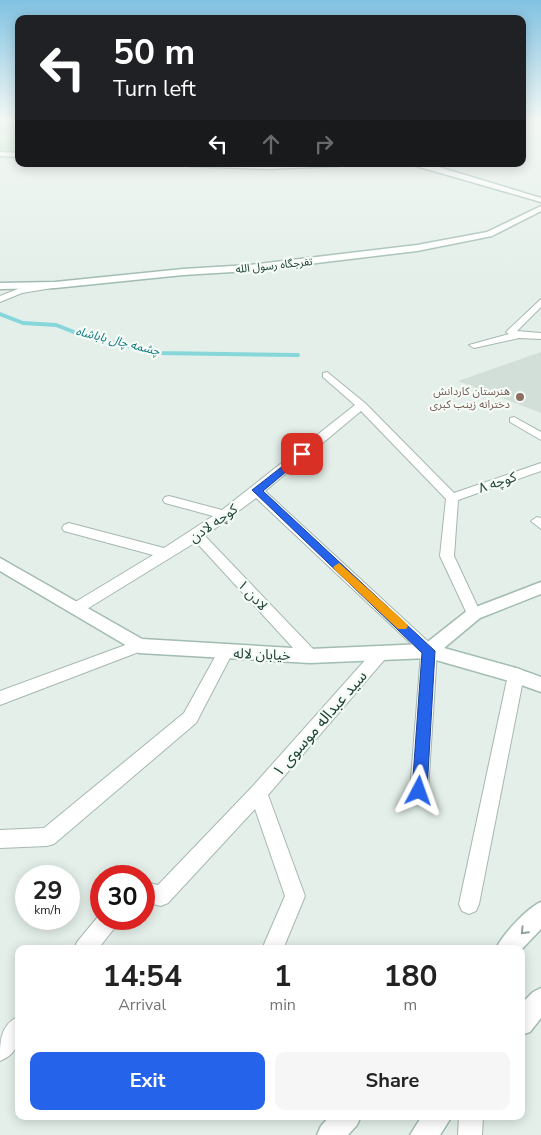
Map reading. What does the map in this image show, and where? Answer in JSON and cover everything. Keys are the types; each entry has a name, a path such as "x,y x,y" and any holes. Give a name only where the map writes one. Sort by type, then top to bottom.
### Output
{"street":[{"path":"453,173 541,200"},
{"name":"تفرجگاه رسول الله","path":"0,286 54,285 282,265 417,248 489,234 541,208"},
{"path":"0,299 20,291 54,285"},
{"path":"519,336 511,332 541,302"},
{"path":"474,345 519,336 541,336"},
{"path":"327,375 361,405 452,498 447,556 474,614"},
{"name":"کوچه لادن","path":"78,608 197,535 257,490 361,405"},
{"path":"514,420 541,437"},
{"name":"کوچه ۸","path":"452,498 541,467"},
{"path":"257,490 429,651"},
{"path":"169,500 224,515"},
{"path":"69,528 167,554"},
{"name":"لادن ۱","path":"197,535 310,656"},
{"name":"خیابان لاله","path":"0,564 78,608 139,646 310,656 429,651 516,675 541,685"},
{"path":"419,791 429,651 474,614 541,588"},
{"path":"0,698 139,646"},
{"path":"0,839 48,837 190,718 225,652"},
{"name":"سید عبداله موسوی ۱","path":"155,895 161,896 258,793 380,654"},
{"path":"469,904 516,675"},
{"path":"258,793 295,896 274,945"},
{"path":"511,945 541,914"},
{"path":"87,945 100,930"},
{"path":"525,1018 541,1000"},
{"path":"0,1050 15,1032"},
{"path":"330,1135 344,1120"},
{"path":"423,1135 436,1120"},
{"path":"470,1135 471,1120"}],"shaded area":[{"name":"هنرستان کاردانش دخترانه زینب کبری","path":"541,352 541,413 458,381"}],"waterway":[{"name":"چشمه چال باباشاه","path":"0,314 23,323 56,325 79,334 157,353 298,355"}],"slow traffic":[{"path":"339,567 402,626"}],"place":[{"name":"هنرستان کاردانش دخترانه زینب کبری","path":"520,397"}],"route":[{"path":"302,454 257,490 429,651 419,791"}]}
